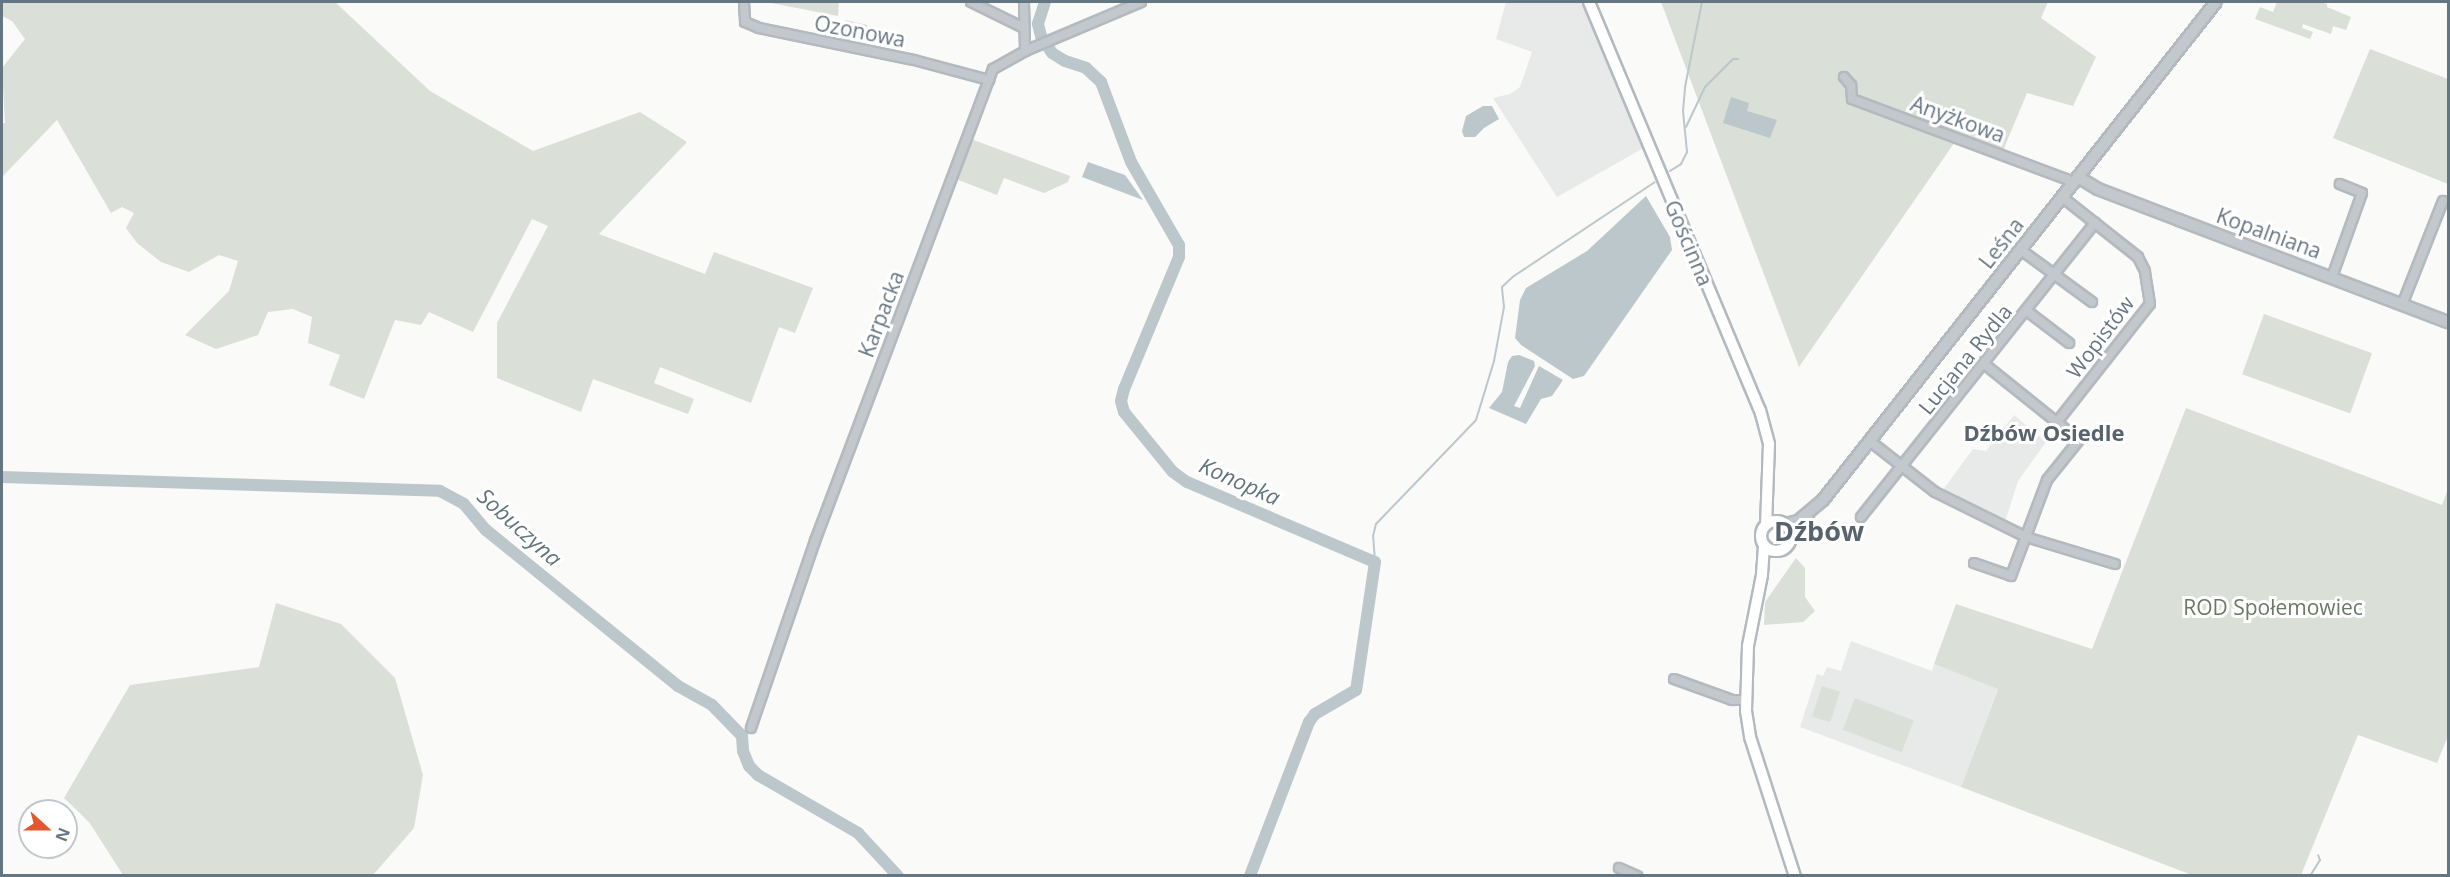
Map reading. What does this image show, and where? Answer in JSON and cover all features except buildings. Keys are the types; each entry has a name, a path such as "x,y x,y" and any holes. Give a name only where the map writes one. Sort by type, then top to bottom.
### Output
{"main road":[{"name":"Gościnna","path":"1589,2 1760,410 1769,444 1766,524"},
{"name":"Gościnna","path":"1769,489 1781,522"},
{"path":"1762,575 1775,552 1786,548 1791,535 1781,522 1766,524 1761,535 1764,546 1762,575 1748,646 1746,700 1750,737 1795,876"},
{"path":"1764,546 1775,552"}],"street":[{"name":"Ozonowa","path":"744,2 745,22 759,28 914,60 989,80"},
{"path":"971,2 1022,27"},
{"path":"1024,2 1022,27 1024,51"},
{"name":"Karpacka","path":"751,728 815,541 993,69 1024,51 1141,2"},
{"name":"Leśna","path":"1791,535 1802,527 1871,442 2216,2"},
{"name":"Anyżkowa","path":"1844,77 1851,85 1852,99 2076,180"},
{"name":"Kopalniana","path":"2076,180 2448,322"},
{"path":"2332,277 2362,193 2340,184"},
{"name":"Wopistów","path":"2057,422 2150,304 2145,271 2138,257 2062,197"},
{"path":"2402,306 2443,201"},
{"name":"Lucjana Rydla","path":"1862,517 2095,223"},
{"path":"2021,250 2092,302"},
{"path":"2027,311 2069,343"},
{"path":"1974,563 2011,576 2047,480 2079,440 1984,364"},
{"path":"1871,442 1935,492 2026,537 2115,564"},
{"name":"Leśna","path":"1781,522 1796,522 1816,507"},
{"path":"1674,679 1732,700 1746,700"},
{"path":"1619,868 1637,876"}],"shaded area":[{"path":"1506,2 1589,2 1649,145 1557,197 1493,98 1510,94 1520,87 1532,52 1496,39"},
{"path":"1731,97 1749,103 1747,111 1777,120 1770,138 1723,123"},
{"path":"1483,106 1492,106 1499,119 1475,137 1464,137 1462,131 1466,116"},
{"path":"1088,162 1125,175 1143,200 1082,177"},
{"path":"1646,196 1670,237 1672,250 1584,376 1573,379 1521,345 1515,338 1520,300 1526,288 1587,251"},
{"path":"1519,355 1534,361 1535,366 1514,406 1520,408 1539,366 1563,380 1552,396 1541,399 1526,424 1489,408 1502,392 1508,362 1512,356"},
{"path":"2014,415 2046,442 2018,481 2005,522 1942,491 1973,449 1986,451"},
{"path":"1851,641 1932,671 1934,664 1998,688 1961,787 1800,727 1817,674 1823,676 1827,667 1841,671"}],"green space":[{"path":"2,2 335,2 430,91 533,151 640,112 687,142 599,234 705,274 714,252 813,288 795,333 779,327 751,403 660,367 654,383 694,399 688,414 593,379 581,412 497,378 497,323 548,226 532,219 473,332 429,312 421,325 395,320 364,399 329,385 340,355 308,343 312,317 293,309 268,312 258,335 216,349 185,335 229,291 238,261 219,255 189,272 161,262 137,243 126,228 134,213 122,207 111,213 57,120 2,177 2,123 5,123 2,68 25,39 12,21 2,16"},
{"path":"766,2 839,2 838,16"},
{"path":"1661,2 2048,2 2041,18 2096,57 2073,106 2027,93 2002,153 1959,136 1799,367"},
{"path":"2277,2 2320,2 2351,17 2346,30 2333,26 2331,34 2303,24 2302,28 2313,32 2310,39 2255,19 2260,7 2273,12"},
{"path":"846,20 867,25 862,48 841,43"},
{"path":"2370,49 2448,79 2448,184 2333,138"},
{"path":"971,139 1070,176 1068,182 1044,193 1004,178 997,195 956,179"},
{"path":"2264,314 2372,353 2350,413 2242,374"},
{"name":"ROD Społemowiec","path":"2186,408 2442,505 2448,489 2448,736 2437,763 2358,735 2301,875 2192,875 1961,787 1998,689 1934,664 1956,604 2092,649"},
{"path":"1796,558 1805,568 1805,597 1815,611 1803,622 1764,625 1765,602"},
{"path":"276,603 341,624 395,678 423,775 414,828 373,875 123,875 89,822 78,811 78,799 64,798 130,685 259,667"},
{"path":"1822,686 1840,692 1830,722 1812,716"},
{"path":"1855,698 1914,721 1902,752 1843,730"}],"waterway":[{"name":"Konopka","path":"1045,2 1038,24 1041,36 1052,53 1065,61 1086,68 1101,82 1131,162 1179,245 1179,257 1124,389 1121,401 1124,412 1173,472 1187,482 1375,562 1356,690 1315,714 1309,722 1250,876"},
{"path":"1670,171 1681,164 1687,152 1683,111 1685,87 1702,2"},
{"path":"1686,127 1705,87 1733,59 1738,59"},
{"path":"1375,562 1373,536 1376,524 1476,420 1494,361 1504,307 1502,287 1514,276 1655,182"},
{"name":"Sobuczyna","path":"2,477 440,491 464,504 486,530 678,686 712,705 742,736 743,751 749,766 758,775 858,833 898,876"},
{"path":"2310,876 2320,860 2318,855"}],"district":[{"name":"Dźbów Osiedle","path":"2044,433"},
{"name":"Dźbów","path":"1819,531"}]}
